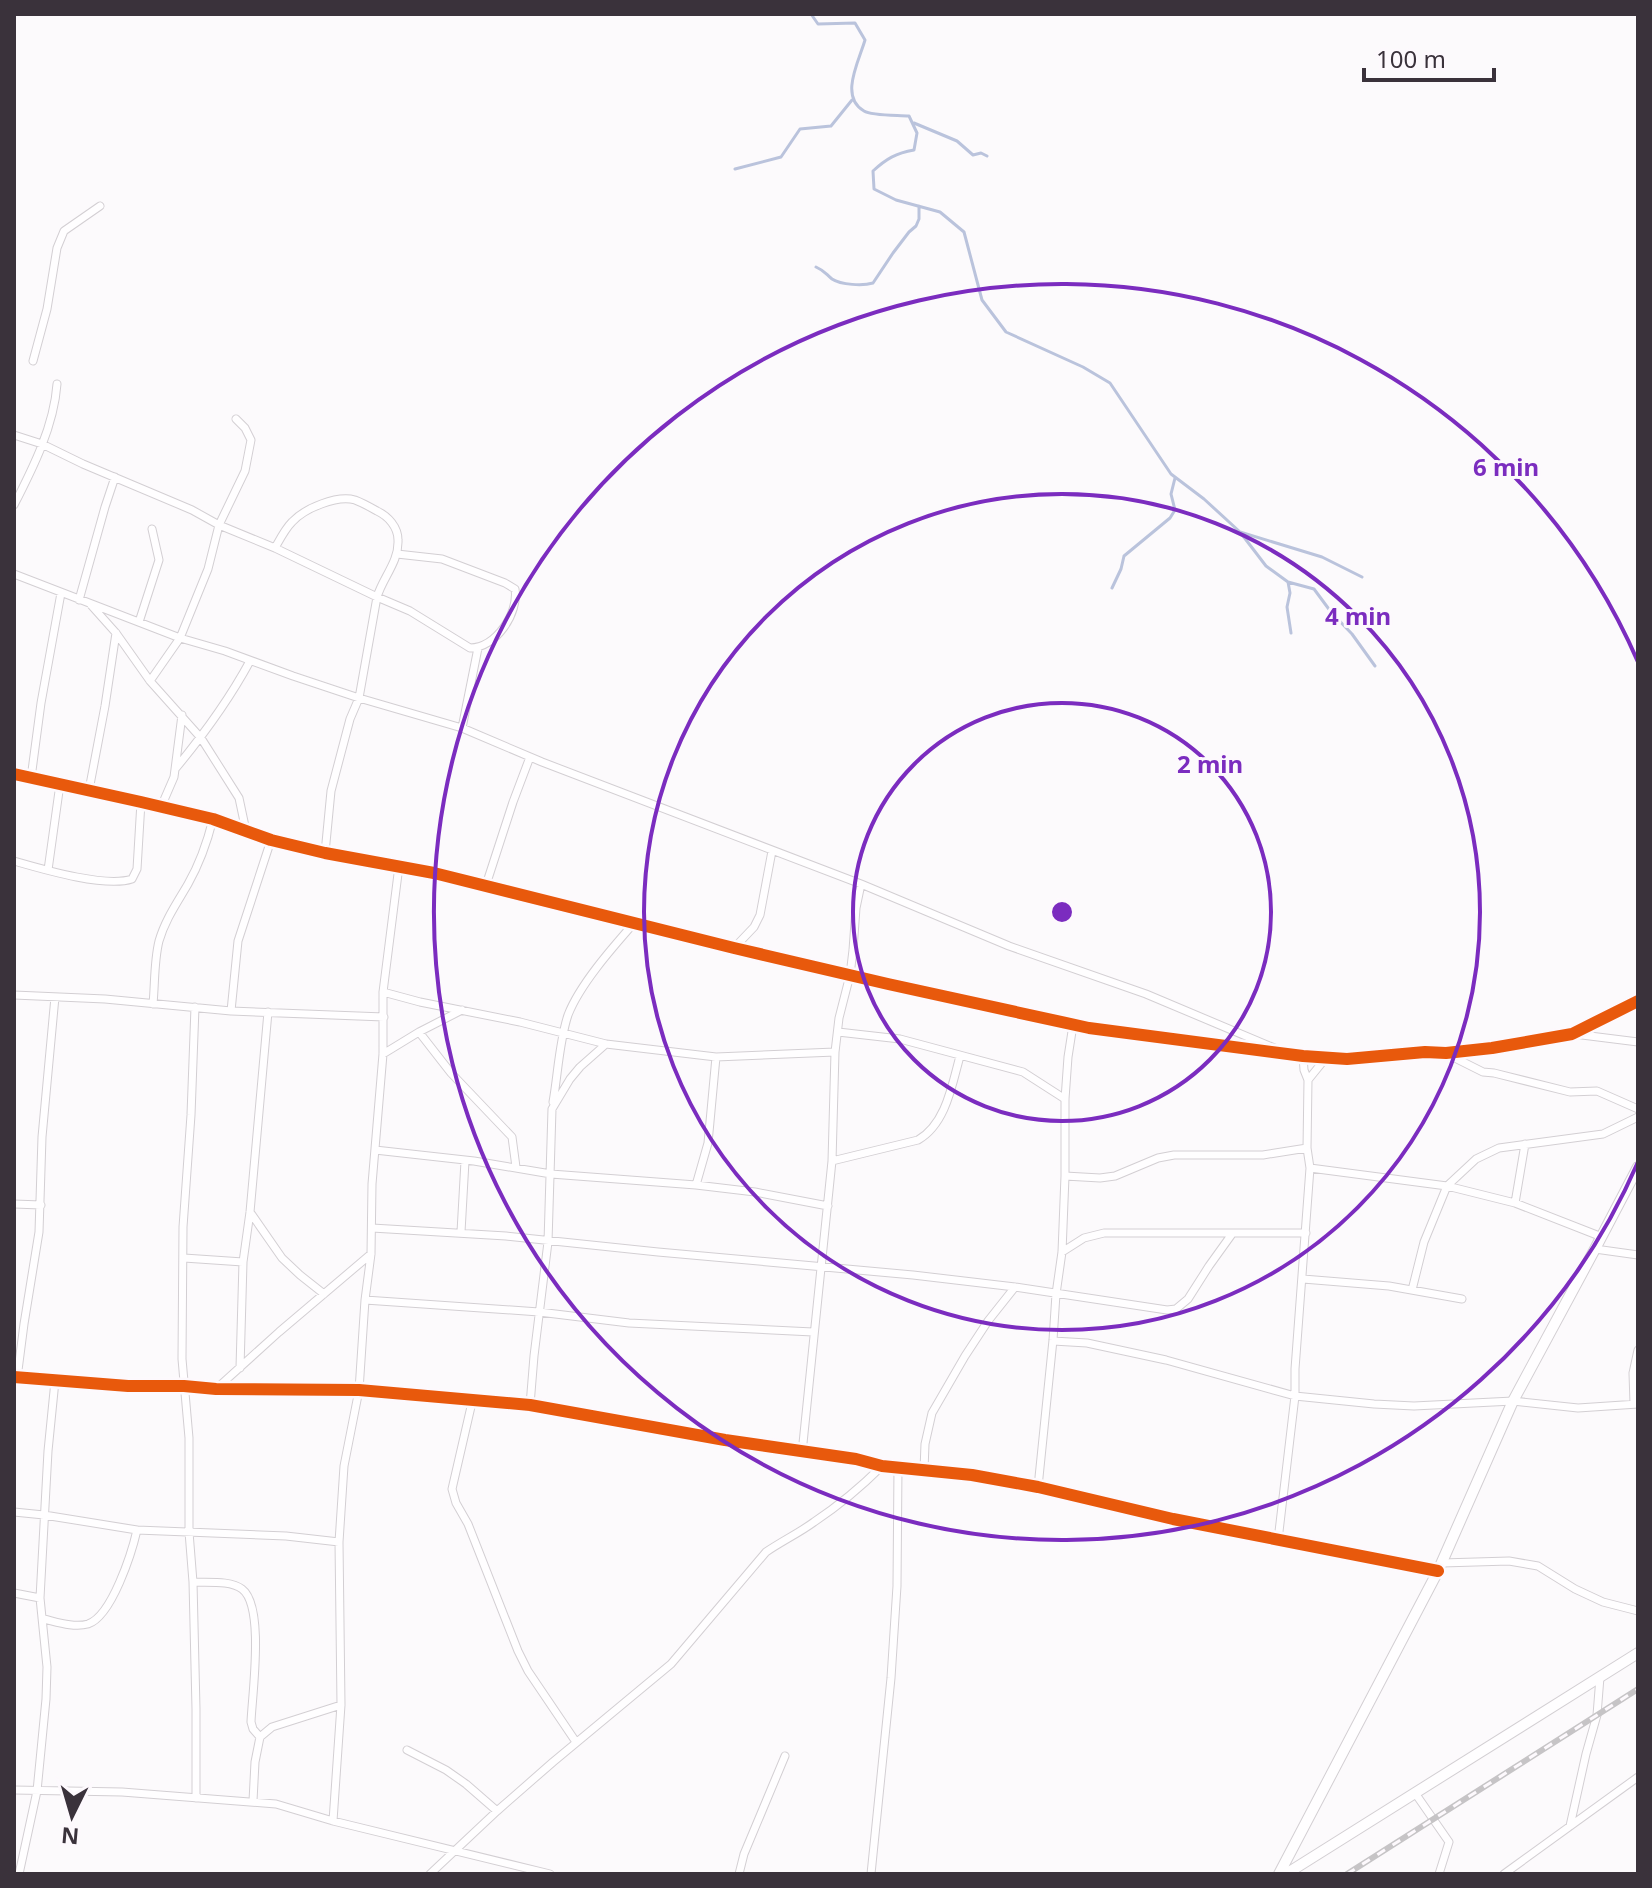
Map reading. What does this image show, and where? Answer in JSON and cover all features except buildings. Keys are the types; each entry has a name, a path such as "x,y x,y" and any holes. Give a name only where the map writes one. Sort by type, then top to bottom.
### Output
{"street":[{"path":"33,361 64,231 100,206"},
{"path":"14,505 42,444 54,406 57,384"},
{"path":"150,681 180,638 208,569 219,525 245,471 251,440 236,419"},
{"path":"14,435 42,444 192,510 410,611 448,633 463,646 478,648 486,644 513,613 515,589 505,583 442,559 397,554"},
{"path":"79,600 115,477"},
{"path":"275,548 298,517 321,504 341,498 384,514 397,529 397,554 380,586 359,698 337,762 325,853"},
{"path":"139,622 159,560 152,529"},
{"path":"14,574 180,638 359,698 462,728 861,884 1009,946 1146,994 1285,1053"},
{"path":"31,778 61,593"},
{"path":"89,603 116,633 150,681 201,738 239,798 246,831"},
{"path":"89,790 116,633"},
{"path":"462,728 478,648"},
{"path":"176,768 230,697 250,661"},
{"path":"161,807 176,768 182,715"},
{"path":"486,885 530,757"},
{"path":"14,774 213,819 271,840 325,853 486,885 734,948 1073,1025 1325,1059 1347,1059 1492,1048 1572,1034 1638,1001"},
{"path":"48,870 60,784"},
{"path":"14,862 104,881 132,879 137,869 141,802"},
{"path":"153,1004 160,940 172,910 204,853 213,819"},
{"path":"231,1011 238,941 271,840"},
{"path":"734,948 754,927 760,915 772,851"},
{"path":"333,1821 341,1705 339,1542 344,1466 359,1390 371,1254 372,1184 383,1054 383,992 399,866"},
{"path":"802,1453 832,1161 835,1052 839,1018 850,975 861,884"},
{"path":"530,1405 548,1242 552,1109 564,1034 569,1014 594,972 635,922"},
{"path":"383,992 606,1044 716,1057 835,1052"},
{"path":"14,995 231,1011 384,1017"},
{"path":"55,997 42,1137 39,1232 16,1377 128,1386 359,1390 530,1405 802,1453 856,1459 882,1466 972,1475 1278,1540 1440,1567 1509,1561 1538,1566 1603,1602 1638,1611"},
{"path":"195,1007 183,1227 182,1359 189,1438 196,1798"},
{"path":"383,1054 462,1010"},
{"path":"240,1368 243,1262 268,1012"},
{"path":"1038,1487 1062,1252 1065,1099 1073,1025"},
{"path":"419,1032 451,1073 512,1137 516,1167"},
{"path":"838,1032 900,1039 1023,1072 1065,1099"},
{"path":"1572,1034 1638,1042"},
{"path":"552,1109 570,1079 606,1044"},
{"path":"1446,1053 1483,1072 1570,1092 1597,1091 1638,1109"},
{"path":"832,1161 918,1140 929,1134 937,1123 953,1084 960,1056"},
{"path":"1278,1540 1295,1396 1310,1168 1307,1148 1308,1080 1303,1056"},
{"path":"696,1185 708,1143 716,1057"},
{"path":"1308,1080 1325,1059"},
{"path":"1412,1290 1424,1242 1447,1186 1476,1159 1499,1148 1603,1134 1638,1117"},
{"path":"1515,1203 1525,1144"},
{"path":"1065,1176 1115,1176 1158,1158 1174,1155 1263,1155 1307,1148"},
{"path":"375,1150 474,1161 551,1174 782,1195 828,1206"},
{"path":"461,1232 465,1161"},
{"path":"1279,1874 1440,1567 1513,1401 1638,1167"},
{"path":"1310,1168 1447,1186 1515,1203 1602,1237"},
{"path":"14,1204 41,1205"},
{"path":"250,1212 282,1258 324,1294"},
{"path":"372,1228 461,1232 898,1273 1015,1287 1149,1309 1176,1309 1188,1299 1232,1234"},
{"path":"1062,1252 1084,1238 1104,1233 1306,1233"},
{"path":"1595,1249 1638,1255"},
{"path":"216,1389 371,1254"},
{"path":"184,1258 243,1262"},
{"path":"1303,1279 1412,1290 1462,1299"},
{"path":"924,1470 925,1444 932,1413 988,1321 1015,1287"},
{"path":"365,1300 539,1312 629,1323 813,1332"},
{"path":"1053,1341 1087,1343 1166,1360 1295,1396 1414,1406 1513,1401 1578,1408 1636,1404 1633,1373 1638,1350"},
{"path":"19,1874 37,1791 46,1699 47,1667 40,1598 55,1381"},
{"path":"473,1398 452,1489 453,1497 468,1524 528,1671 576,1742"},
{"path":"430,1874 576,1742 671,1664 766,1552 814,1523 882,1466"},
{"path":"871,1874 891,1678 897,1586 898,1467"},
{"path":"14,1512 137,1530 286,1536 339,1542"},
{"path":"44,1619 75,1625 88,1624 98,1617 121,1580 131,1557 137,1530"},
{"path":"193,1582 239,1587 246,1592 255,1624 251,1722 260,1737"},
{"path":"14,1593 40,1598"},
{"path":"1286,1874 1638,1653"},
{"path":"1570,1826 1597,1715 1600,1677"},
{"path":"253,1801 260,1737 272,1727 341,1705"},
{"path":"407,1750 446,1770 497,1811"},
{"path":"739,1874 744,1854 785,1756"},
{"path":"1504,1874 1638,1777"},
{"path":"14,1790 122,1792 276,1804 454,1852 550,1874"},
{"path":"1415,1793 1449,1842 1439,1874"}],"waterway":[{"path":"811,14 818,24 855,23 865,40 853,78 853,97 857,105 873,114 909,116 917,133 914,150 892,157 873,171 874,189 896,200 940,212 964,232 982,300 1006,332 1083,367 1110,383 1171,474 1240,532 1322,557 1362,577"},
{"path":"735,169 781,157 800,129 831,126 852,100"},
{"path":"914,123 957,141 973,155 981,153 987,156"},
{"path":"816,267 841,283 873,283 916,226 919,206"},
{"path":"1112,588 1124,556 1170,518 1175,510 1171,494 1175,478"},
{"path":"1240,532 1266,566 1288,582 1314,589 1375,666"},
{"path":"1288,582 1290,593 1287,607 1291,633"}],"railway":[{"path":"1347,1874 1638,1689"}],"cycle path":[{"path":"14,774 213,819 271,840 325,853 434,873 734,948 1089,1028 1347,1059 1492,1048 1572,1034 1638,1001"},
{"path":"14,1377 128,1386 359,1390 530,1405 725,1440 856,1459 882,1466 972,1475 1038,1487 1173,1519 1438,1571"}]}
